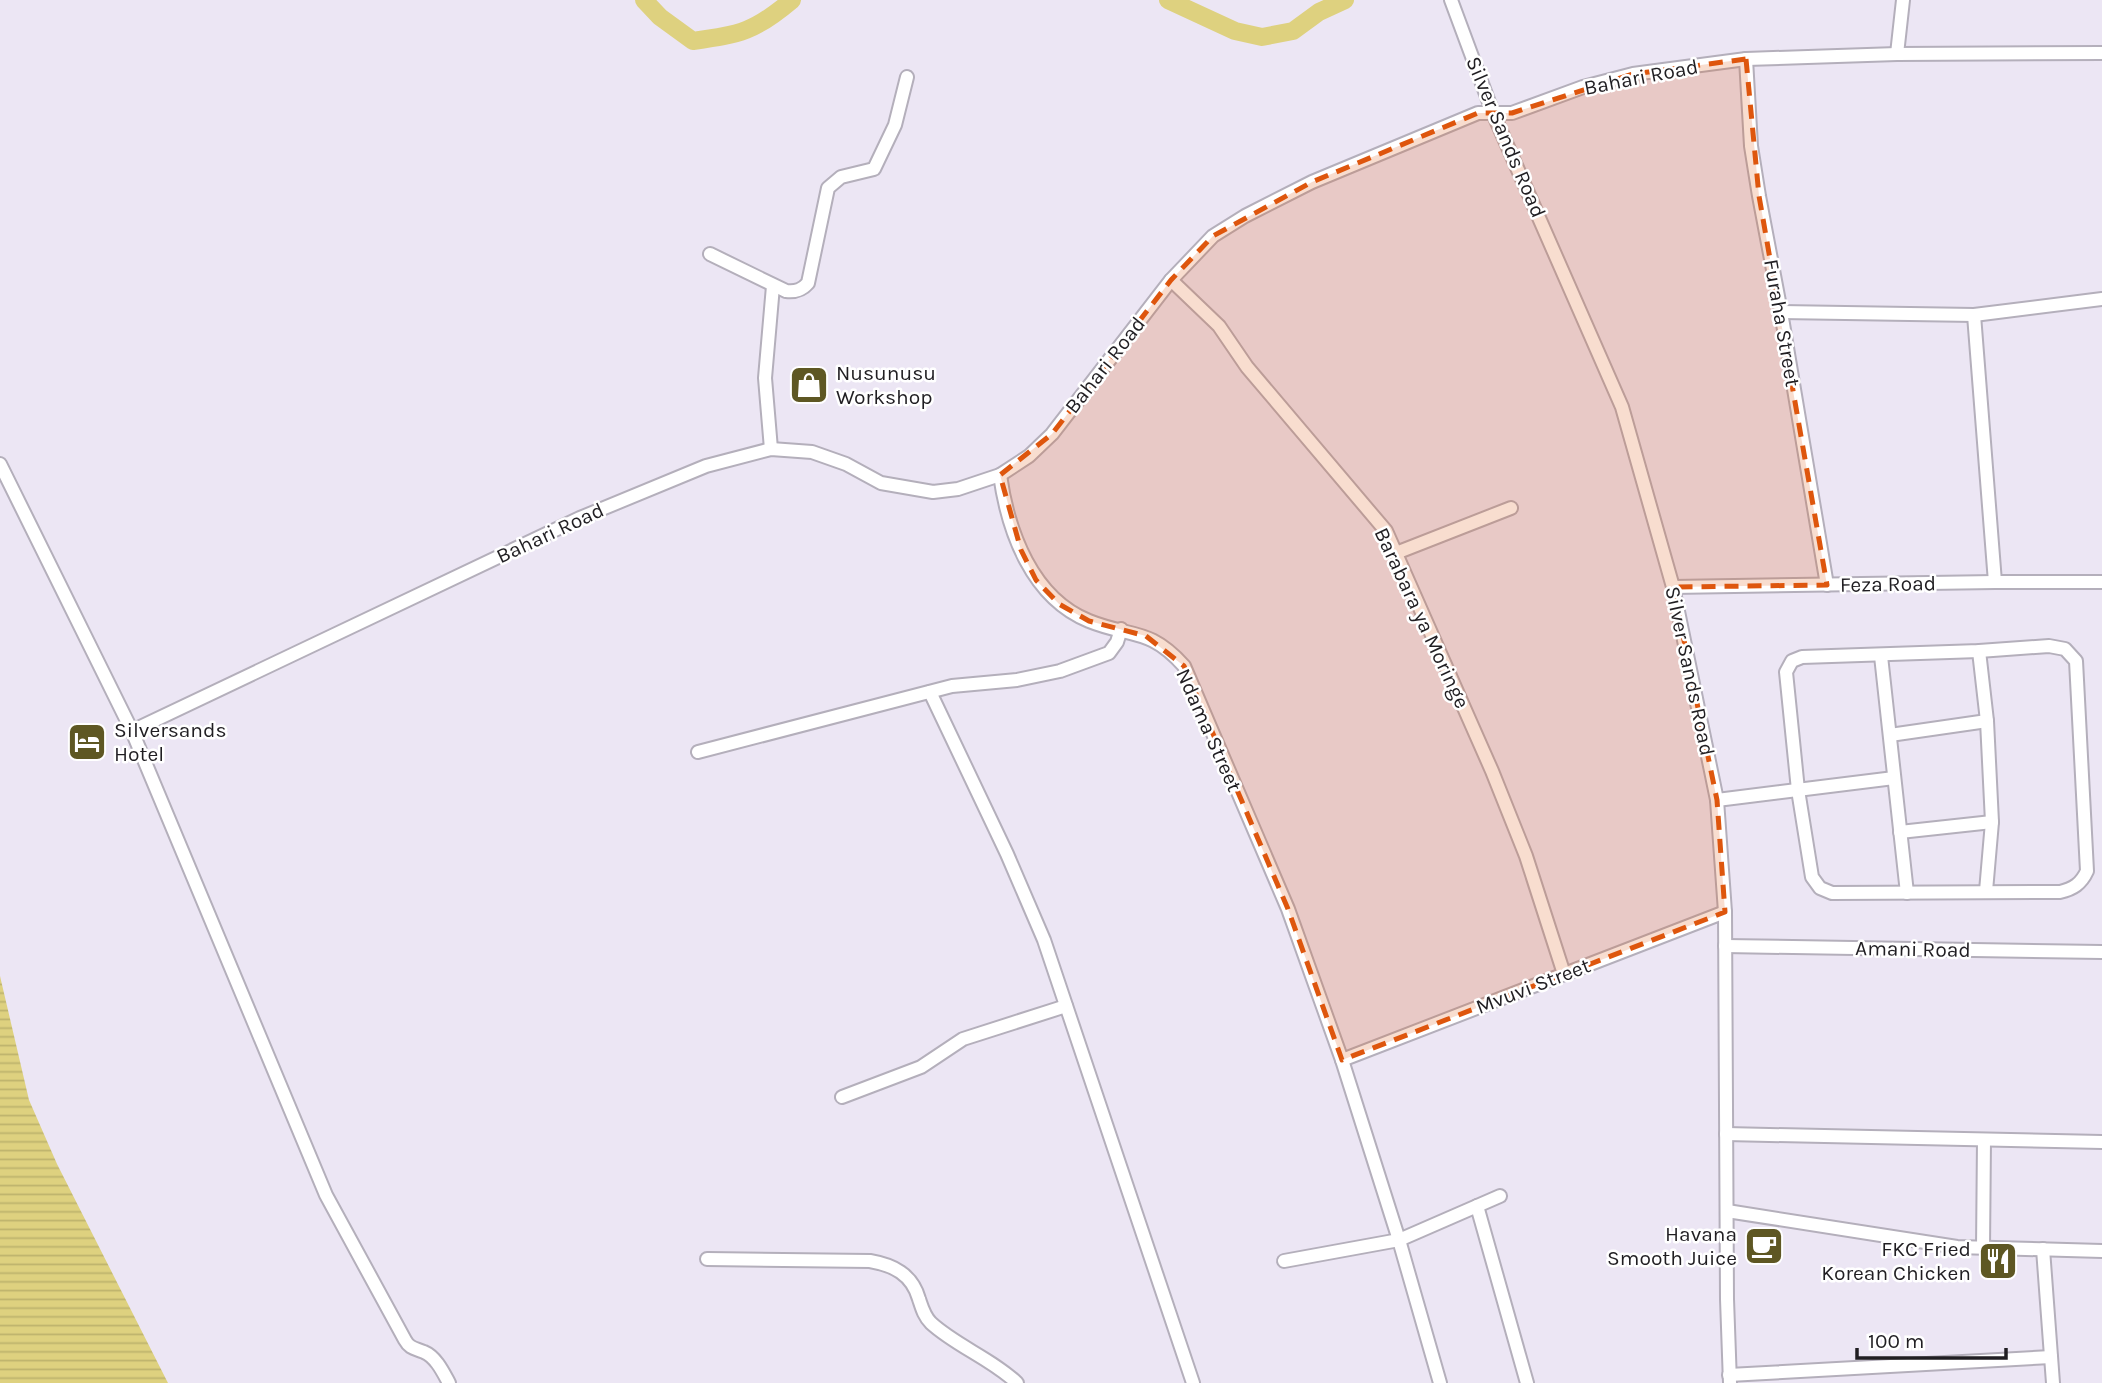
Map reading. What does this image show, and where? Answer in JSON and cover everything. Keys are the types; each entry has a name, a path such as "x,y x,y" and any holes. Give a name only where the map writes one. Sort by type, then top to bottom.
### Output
{"street":[{"name":"Silver Sands Road","path":"1451,0 1493,113 1622,407 1673,587 1717,800 1725,912 1730,1379"},
{"path":"1897,54 1903,0"},
{"name":"Bahari Road","path":"132,731 622,499 706,466 771,449 812,452 846,464 881,483 933,492 958,489 1000,475 1029,456 1052,434 1171,280 1213,236 1245,216 1312,182 1478,113 1512,113 1583,87 1633,74 1746,59 1897,54 2102,53"},
{"name":"Furaha Street","path":"1746,59 1753,159 1828,585"},
{"path":"710,254 773,286 793,292 799,291 808,283 828,188 841,177 874,169 895,125 907,78"},
{"name":"Barabara ya Moringe","path":"1171,280 1219,326 1247,367 1385,531 1502,795 1526,856 1564,974"},
{"path":"771,449 765,378 773,286"},
{"path":"1781,312 1974,316 2102,299"},
{"path":"1974,316 1995,582"},
{"path":"0,464 132,731 326,1195 408,1345 434,1359 449,1383"},
{"name":"Ndama Street","path":"1000,475 1008,513 1021,550 1036,580 1059,604 1089,621 1146,636 1167,648 1184,666 1288,909 1342,1059 1399,1240 1440,1383"},
{"path":"1396,553 1511,508"},
{"name":"Feza Road","path":"1673,587 2102,582"},
{"path":"698,752 952,686 1017,680 1098,659 1114,648 1121,629"},
{"path":"2057,646 2072,654 2076,661 2087,871 2077,886 2060,892 1832,893 1820,888 1812,877 1798,790 1786,671 1791,661 1802,657 1979,652 2057,646"},
{"path":"1979,652 1987,721 1992,822 1986,891"},
{"path":"1881,656 1907,893"},
{"path":"930,692 1007,854 1044,940 1193,1383"},
{"path":"1889,735 1987,721"},
{"path":"1717,800 1894,778"},
{"path":"1900,832 1992,822"},
{"name":"Mvuvi Street","path":"1342,1059 1725,912"},
{"name":"Amani Road","path":"1725,946 2102,952"},
{"path":"842,1097 921,1067 964,1039 1066,1006"},
{"path":"1726,1134 2102,1142"},
{"path":"1983,1248 1984,1140"},
{"path":"1284,1261 1399,1240 1500,1196"},
{"path":"1477,1206 1527,1383"},
{"path":"1727,1211 1956,1247 2102,1251"},
{"path":"2043,1249 2053,1383"},
{"path":"707,1259 870,1261 896,1268 907,1276 915,1287 921,1308 933,1325 1017,1383"},
{"path":"1730,1379 2051,1357"}],"highlighted area":[{"path":"1746,59 1759,196 1827,585 1673,587 1717,800 1725,912 1342,1060 1288,909 1184,666 1146,636 1089,621 1059,604 1036,580 1021,550 1000,475 1052,434 1171,280 1213,236 1312,182 1478,113 1512,113 1633,74"}],"shaded area":[{"path":"0,976 29,1100 57,1164 168,1383 0,1383"}],"waterway":[{"path":"644,0 660,17 693,41 746,30 767,19 792,0"},
{"path":"1168,0 1235,31 1262,37 1293,31 1319,12 1345,0"}],"place":[{"name":"Nusunusu Workshop","path":"809,385"},
{"name":"Silversands Hotel","path":"87,742"},
{"name":"Havana Smooth Juice","path":"1764,1246"},
{"name":"FKC Fried Korean Chicken","path":"1998,1261"}]}
